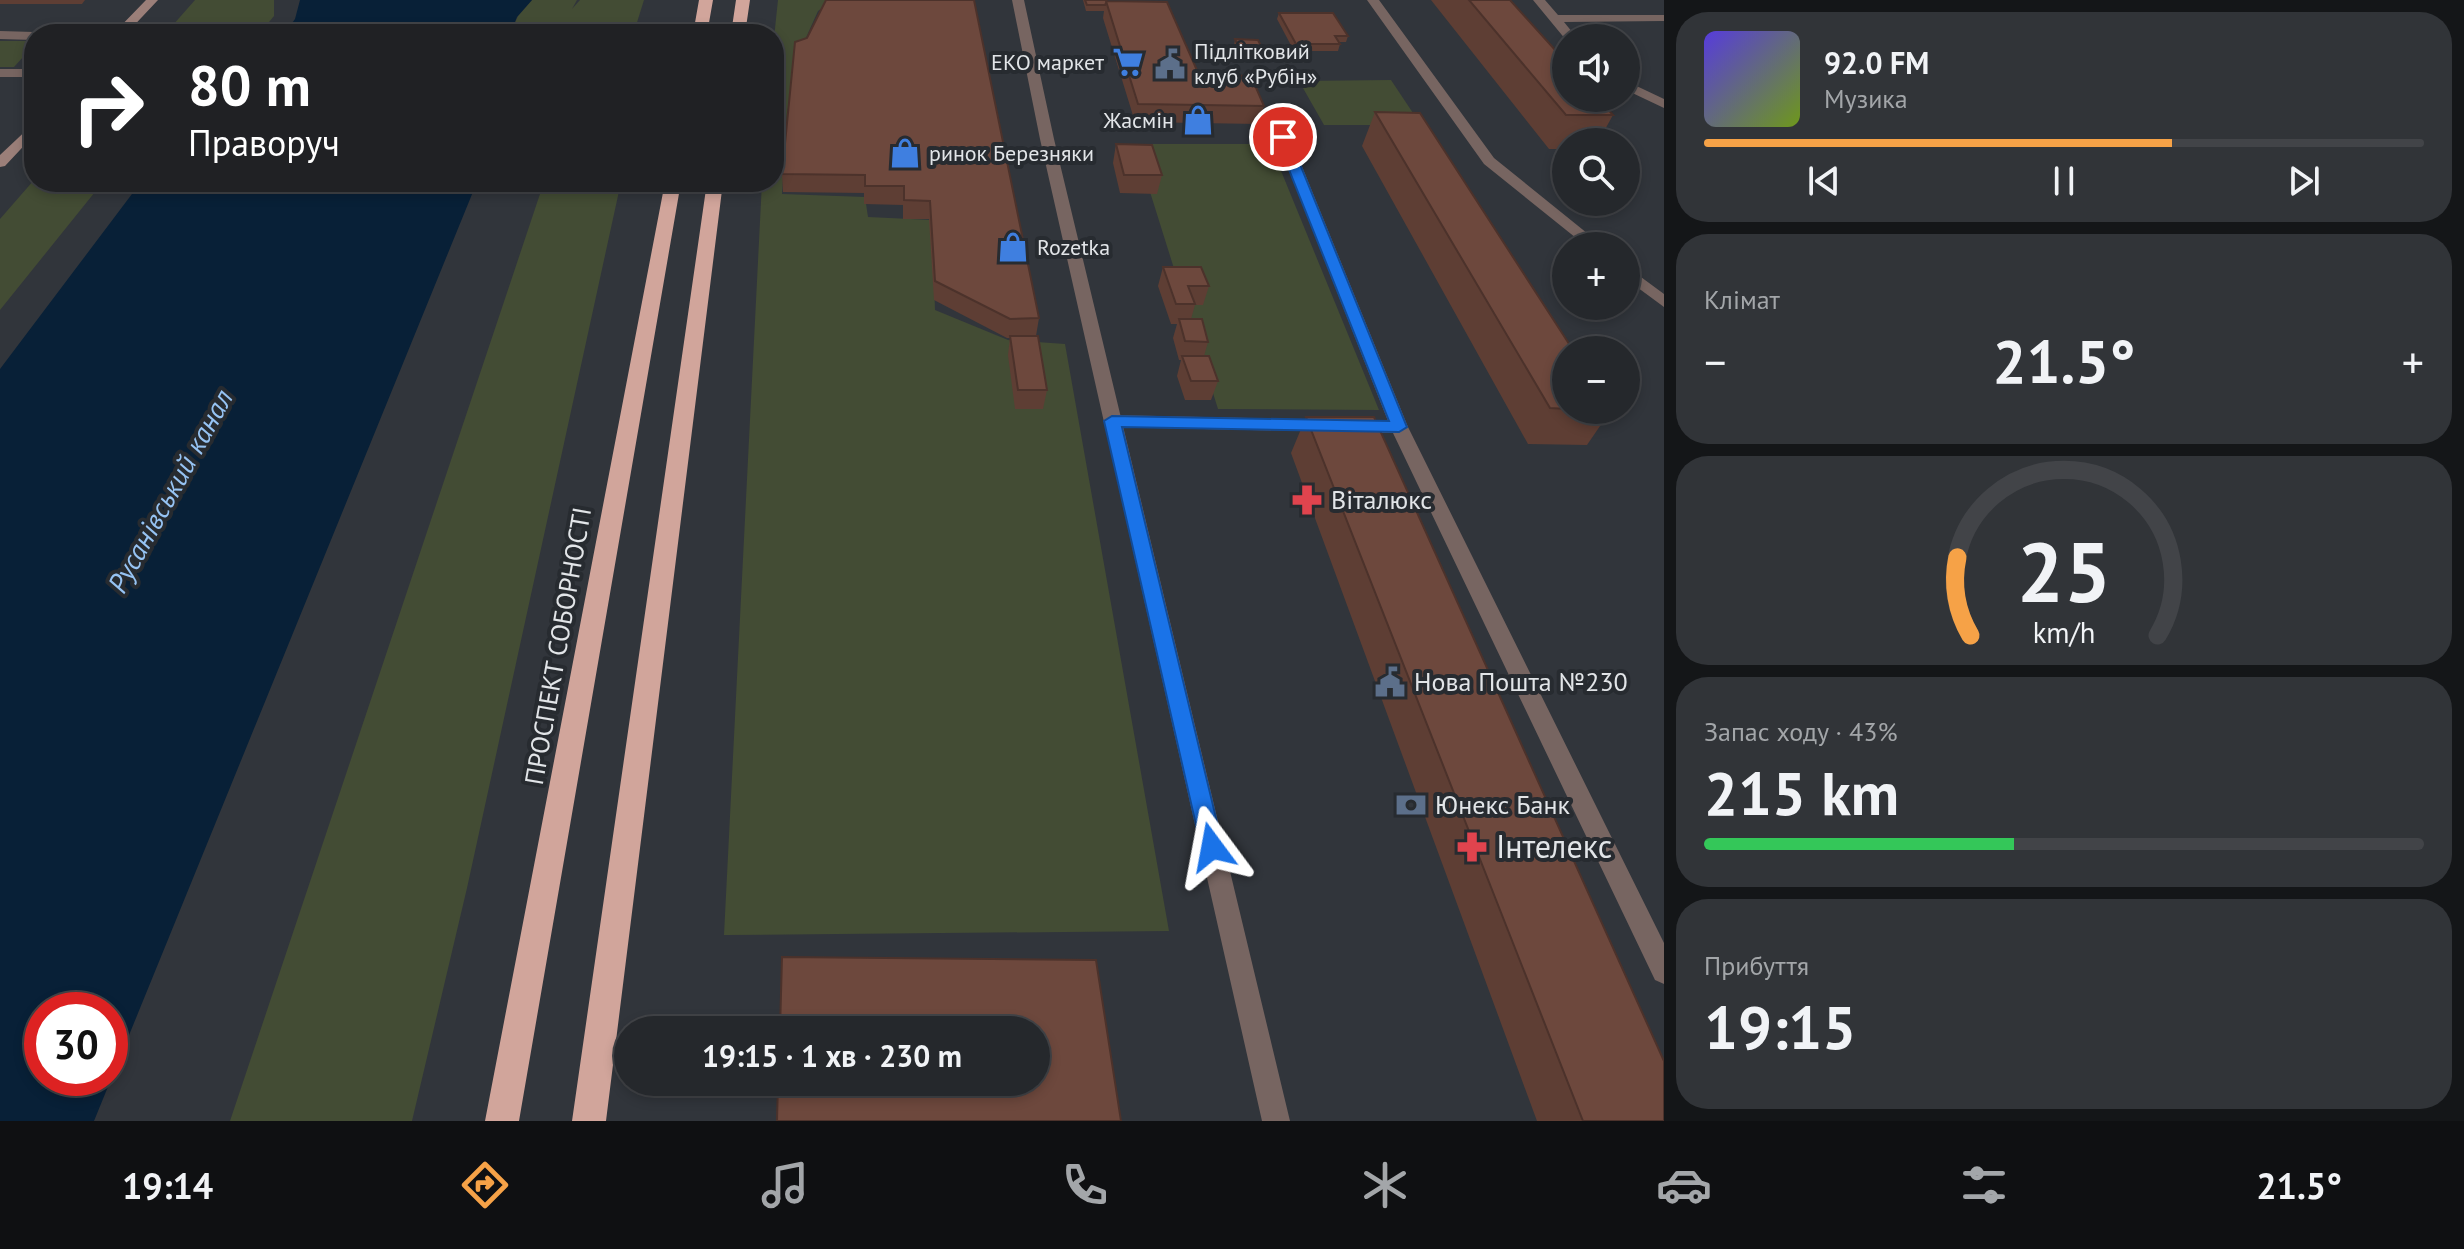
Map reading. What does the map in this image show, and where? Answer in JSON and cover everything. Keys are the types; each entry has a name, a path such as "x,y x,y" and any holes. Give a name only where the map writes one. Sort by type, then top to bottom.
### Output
{"highway":[{"path":"702,24 706,0"},
{"path":"739,24 743,0"},
{"name":"ПРОСПЕКТ СОБОРНОСТІ","path":"502,1121 671,192"},
{"path":"589,1121 714,192"}],"street":[{"path":"129,24 152,0"},
{"path":"1018,0 1112,421 1276,1121"},
{"path":"1373,0 1489,161 1578,232"},
{"path":"1539,0 1560,24"},
{"path":"1556,19 1664,18"},
{"path":"0,35 24,36"},
{"path":"0,73 24,73"},
{"path":"1640,92 1664,104"},
{"path":"1283,137 1399,427 1664,971"},
{"path":"0,163 24,138"},
{"path":"1640,282 1664,302"},
{"path":"1112,421 1399,427"}],"green space":[{"path":"195,0 274,0 274,16 267,24 174,24"},
{"path":"532,0 577,0 572,9 580,0 644,0 636,24 514,24"},
{"path":"778,0 833,0 818,11 800,51 787,112 784,161 784,24 775,24"},
{"path":"0,41 24,41 24,56 14,67 0,67"},
{"path":"1391,80 1421,125 1324,125 1299,81"},
{"path":"1135,144 1270,144 1379,410 1218,409"},
{"path":"24,191 95,192 0,310 0,219"},
{"path":"541,192 619,192 467,888 412,1121 230,1121"},
{"path":"761,192 865,197 868,217 932,220 935,310 1008,340 1065,344 1169,931 724,935"}],"water":[{"path":"300,0 532,0 514,24 291,24"},
{"name":"Русанівський канал","path":"133,192 473,192 128,1038 128,992 24,992 24,1096 104,1096 94,1121 0,1121 0,369"}],"building":[{"name":"ринок Березняки","path":"826,0 974,0 1039,318 1010,319 935,281 930,201 904,200 904,186 865,186 865,175 784,174 795,42 807,38"},
{"path":"1085,0 1107,1 1105,5 1087,5"},
{"path":"1469,0 1510,0 1552,46 1552,98"},
{"path":"1106,1 1167,2 1199,75 1251,76 1264,106 1138,104"},
{"path":"1279,13 1333,13 1348,36 1335,36 1340,44 1296,44"},
{"path":"1235,39 1258,40 1261,46 1238,46"},
{"path":"1375,112 1420,113 1564,336 1552,336 1550,408"},
{"path":"1563,112 1610,112 1613,115 1566,115"},
{"path":"1116,144 1152,145 1162,175 1124,175"},
{"path":"1163,267 1201,267 1209,286 1188,286 1195,304 1176,304"},
{"path":"1179,319 1202,319 1208,342 1185,341"},
{"path":"1010,336 1038,336 1047,390 1018,390"},
{"path":"1182,356 1209,356 1218,381 1191,381"},
{"path":"1306,417 1374,417 1664,1061 1664,1121 1583,1121"},
{"path":"782,957 1096,960 1121,1121 777,1121 778,1096 1050,1096 1050,1016 780,1016"}],"place":[{"name":"ЕКО маркет","path":"1128,62"},
{"name":"Підлітковий клуб «Рубін»","path":"1170,64"},
{"name":"Жасмін","path":"1198,120"},
{"name":"ринок Березняки","path":"905,153"},
{"name":"Rozetka","path":"1013,247"},
{"name":"Віталюкс","path":"1307,500"},
{"name":"Нова Пошта №230","path":"1390,682"},
{"name":"Юнекс Банк","path":"1411,805"},
{"name":"Інтелекс","path":"1472,847"}],"route":[{"path":"1212,847 1112,421 1399,427 1283,137"}]}
